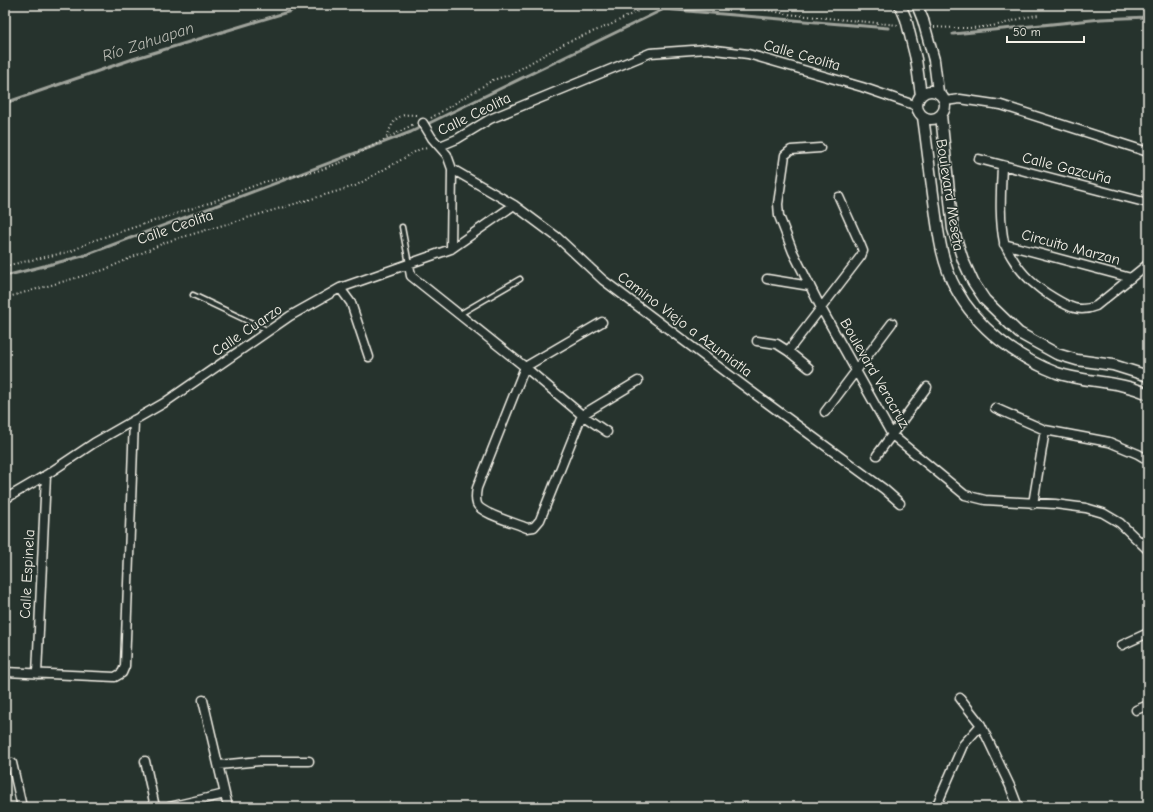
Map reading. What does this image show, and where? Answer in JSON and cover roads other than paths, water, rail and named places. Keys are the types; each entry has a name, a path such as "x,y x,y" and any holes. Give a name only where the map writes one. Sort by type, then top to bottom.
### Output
{"street":[{"path":"900,5 916,59 921,94"},
{"path":"917,5 923,20 934,60 938,92 945,101 945,109 941,115 929,119 923,116 917,106 917,100 921,94 926,91 938,92"},
{"name":"Calle Ceolita","path":"440,146 457,140 490,119 650,53 707,49 748,54 862,87 917,106"},
{"path":"945,101 960,99 979,100 1001,105 1148,152"},
{"name":"Boulevard Meseta","path":"941,115 953,229 963,260 973,282 985,300 1018,333 1057,354 1077,360 1113,365 1148,376"},
{"name":"Boulevard Meseta","path":"923,116 939,241 946,265 956,288 967,307 1000,341 1018,354 1039,365 1057,373 1076,378 1110,383 1148,394"},
{"path":"425,126 432,138 447,155 452,169 451,248"},
{"name":"Boulevard Veracruz","path":"820,148 791,150 785,155 778,204 779,216 793,252 821,308 892,435 965,495 985,500 1086,508 1103,513 1120,523 1148,550"},
{"name":"Calle Gazcuña","path":"979,159 1148,203"},
{"name":"Circuito Marzan","path":"1002,166 1001,207 1004,244 1026,278 1038,290 1070,308 1080,310 1096,306 1148,264"},
{"name":"Camino Viejo a Azumiatla","path":"452,169 514,205 556,237 603,280 748,389 884,488 900,503"},
{"path":"788,351 863,251 839,197"},
{"name":"Calle Cuarzo","path":"5,499 46,475 94,443 164,403 290,316 340,288 409,265 451,248 514,205"},
{"name":"Circuito Marzan","path":"1004,244 1131,278"},
{"path":"409,265 411,276 525,367 582,415 608,432"},
{"path":"767,279 810,286"},
{"path":"340,288 351,303 369,357"},
{"path":"602,322 525,367 477,488 477,505 483,511 527,528 534,527 540,520 582,415 638,381"},
{"path":"825,412 892,323"},
{"path":"757,341 777,344 809,368"},
{"path":"877,455 927,387"},
{"path":"995,408 1045,430 1110,442 1148,460"},
{"path":"5,672 115,677 122,673 124,666 134,420"},
{"path":"1033,504 1045,430"},
{"name":"Calle Espinela","path":"37,674 46,475"},
{"path":"1122,644 1148,632"},
{"path":"960,698 981,725 1010,786 1018,807"},
{"path":"203,700 228,807"},
{"path":"1136,710 1148,705"},
{"path":"936,807 963,745 981,725"},
{"path":"145,761 155,807"},
{"path":"219,765 260,761 309,761"},
{"path":"12,763 22,807"},
{"path":"169,807 225,794"}],"lane":[{"path":"402,227 409,265"},
{"path":"459,314 520,279"},
{"path":"193,295 270,331"}],"waterway":[{"name":"Río Zahuapan","path":"5,103 133,59 291,11 297,5"},
{"path":"5,276 83,256 411,132 664,9 888,28"},
{"path":"953,34 1101,19 1148,17"}]}
